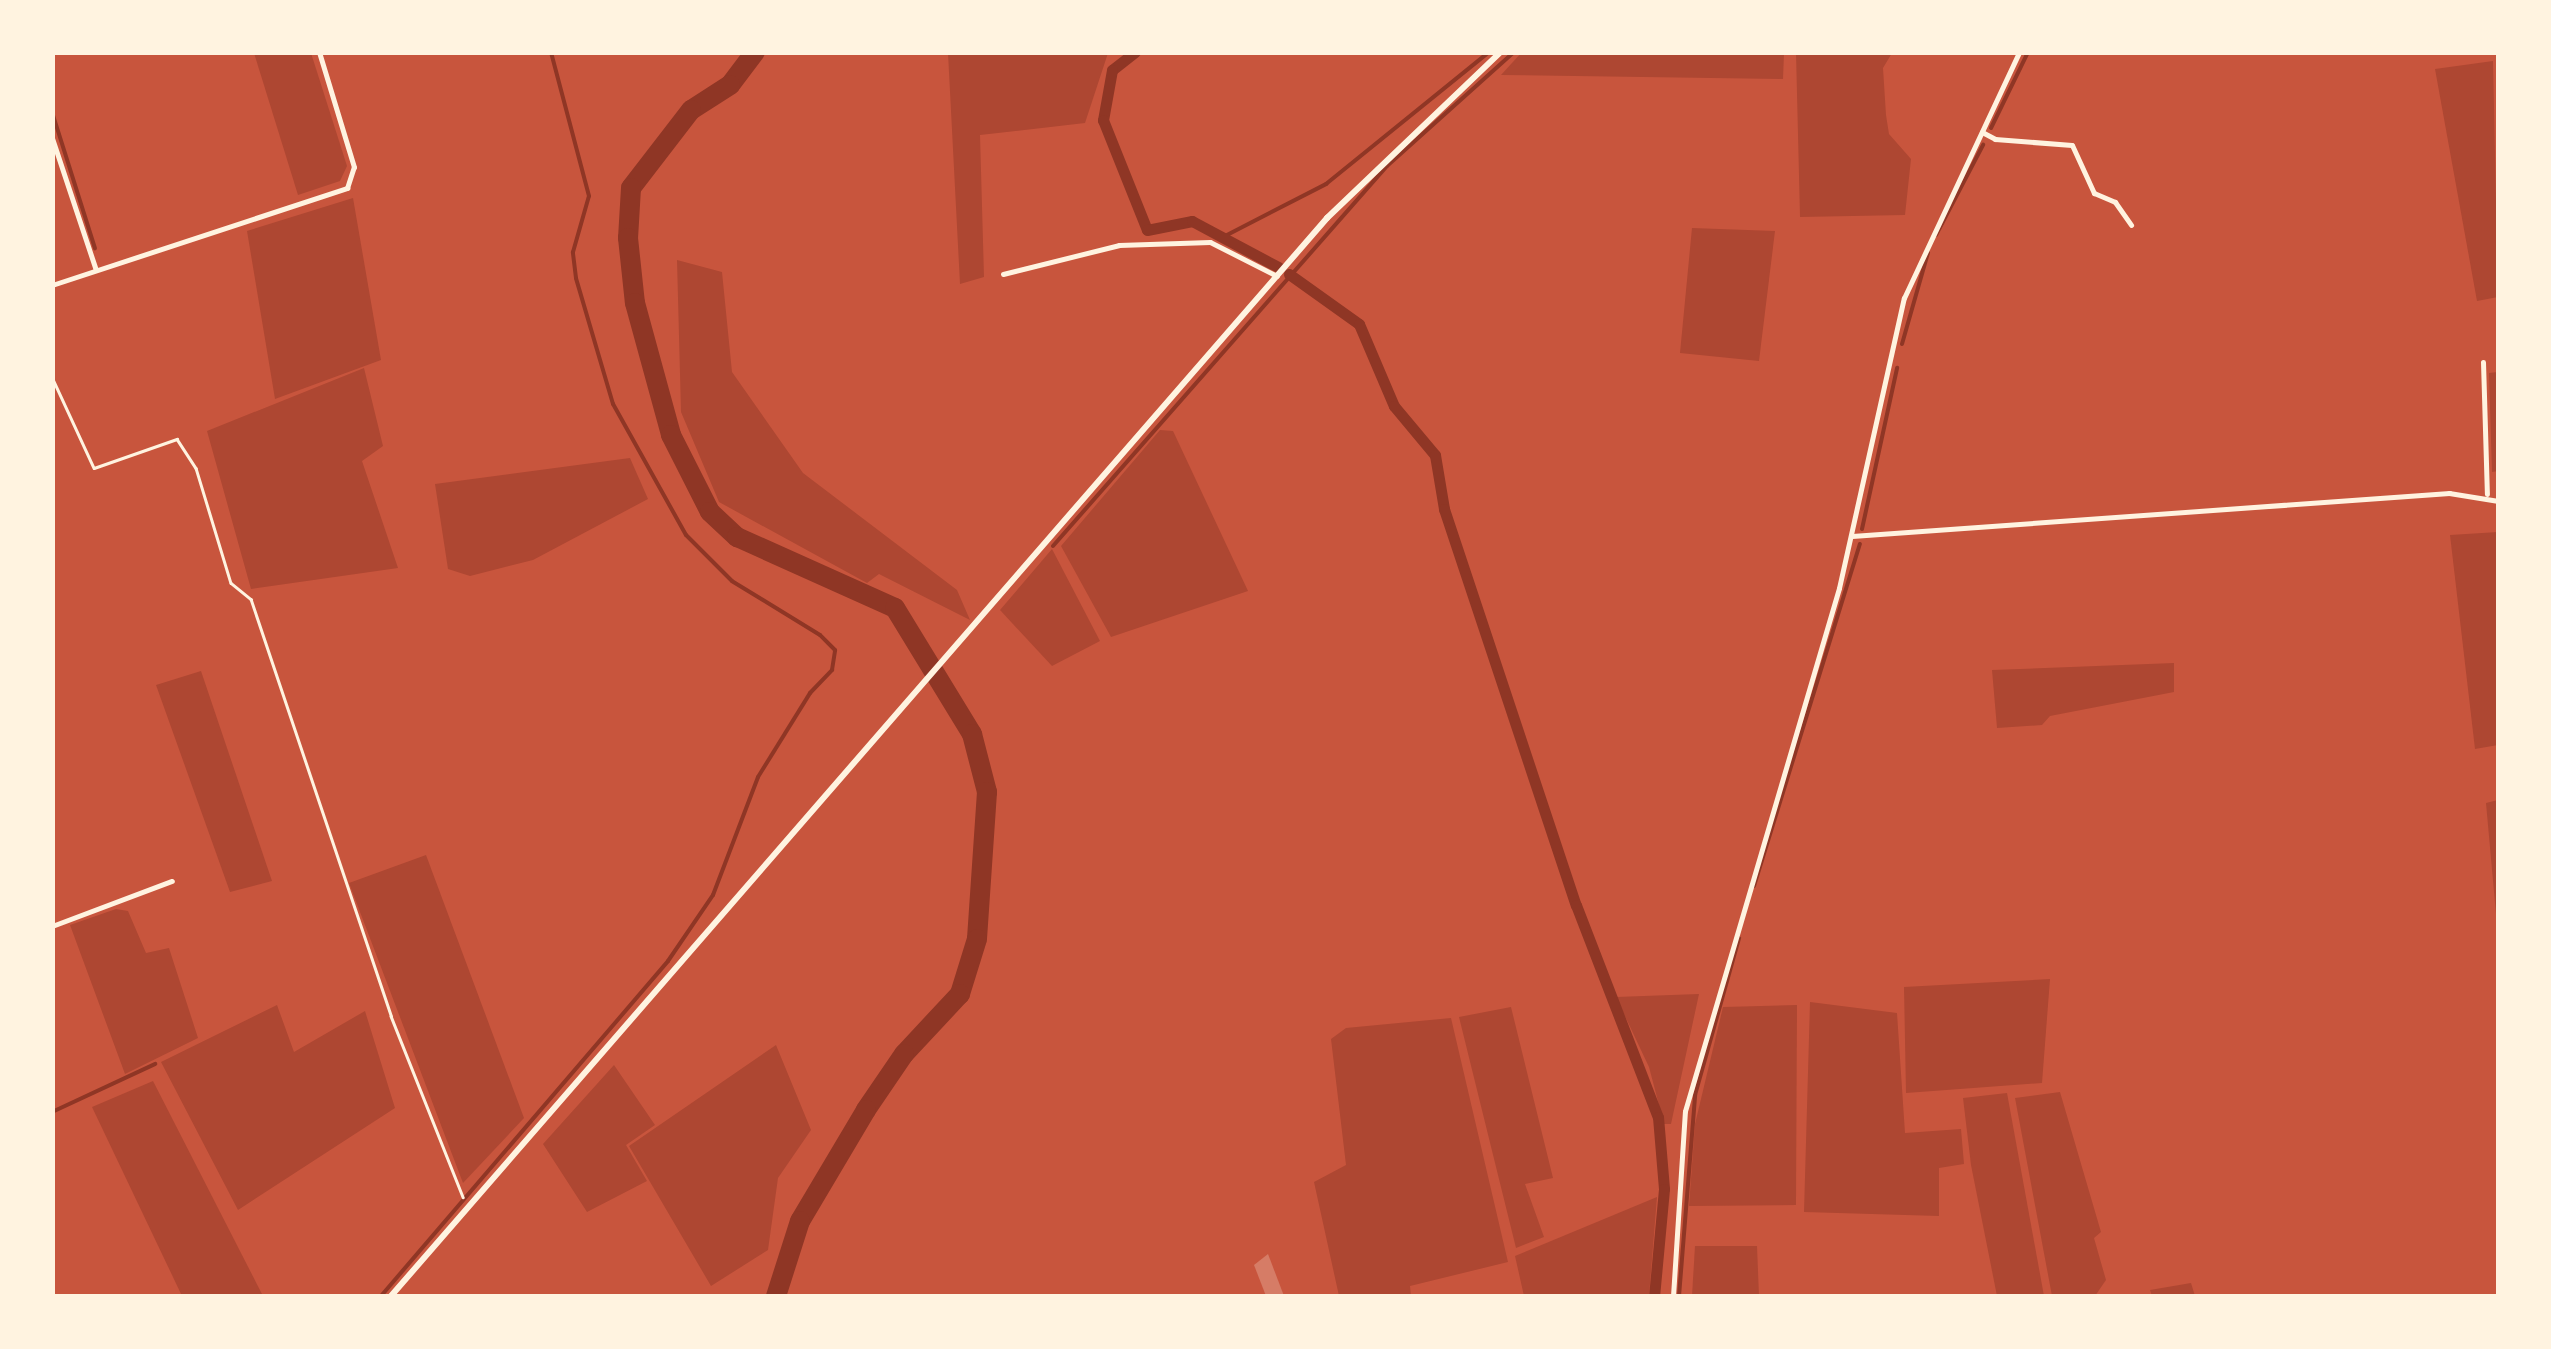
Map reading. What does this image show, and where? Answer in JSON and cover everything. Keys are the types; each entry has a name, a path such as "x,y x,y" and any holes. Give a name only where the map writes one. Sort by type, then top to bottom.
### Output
{"street":[{"path":"52,285 347,188 354,166 318,52"},
{"path":"392,1296 1287,265 1381,161 1500,52"},
{"path":"1674,1296 1692,1081 1852,536 1904,298 2019,52"},
{"path":"1981,131 1994,139 2072,144 2094,193 2115,202 2131,226"},
{"path":"52,138 96,270"},
{"path":"1003,274 1119,244 1210,242 1279,274"},
{"path":"2483,362 2486,494"},
{"path":"1852,536 2486,494 2498,501"},
{"path":"52,926 172,881"}],"path":[{"path":"52,377 94,468 177,440 196,468 231,583 251,600 390,1016 462,1194"}],"shaded area":[{"path":"1522,52 1784,53 1783,79 1501,75"},
{"path":"254,53 311,53 347,166 340,181 298,195"},
{"path":"948,53 1108,53 1085,123 980,135 984,277 960,284"},
{"path":"1796,53 1892,53 1883,68 1886,115 1889,134 1911,159 1905,215 1800,217"},
{"path":"2493,61 2498,297 2477,301 2435,69"},
{"path":"353,198 381,360 275,399 247,231"},
{"path":"1692,228 1775,231 1759,361 1680,353"},
{"path":"677,260 722,272 732,372 803,473 957,590 970,620 879,574 867,583 719,502 681,412"},
{"path":"364,368 383,446 362,461 398,568 251,589 207,431"},
{"path":"2498,372 2498,471 2492,472 2489,373"},
{"path":"1160,430 1173,431 1248,591 1111,637 1061,546"},
{"path":"630,458 648,499 533,560 470,576 448,569 435,484"},
{"path":"2498,532 2498,745 2475,749 2450,535"},
{"path":"1052,549 1100,641 1052,666 1000,610"},
{"path":"2174,663 2174,692 2050,716 2042,725 1997,728 1992,670"},
{"path":"201,671 272,881 230,892 156,685"},
{"path":"2498,800 2498,936 2486,803"},
{"path":"426,855 524,1118 463,1183 349,883"},
{"path":"116,909 128,911 146,953 169,948 198,1038 125,1074 70,925"},
{"path":"2050,979 2042,1083 1906,1093 1904,987"},
{"path":"1699,994 1671,1124 1664,1124 1649,1067 1616,997"},
{"path":"1810,1002 1897,1013 1905,1133 1961,1129 1964,1164 1939,1168 1939,1216 1804,1212"},
{"path":"277,1005 294,1052 365,1011 395,1108 238,1210 161,1062"},
{"path":"1797,1005 1796,1205 1689,1206 1695,1124 1723,1007"},
{"path":"1511,1007 1553,1178 1525,1184 1544,1237 1516,1248 1459,1017"},
{"path":"1451,1018 1508,1262 1410,1286 1411,1296 1339,1296 1314,1182 1346,1165 1331,1039 1346,1028"},
{"path":"776,1045 811,1130 778,1178 768,1250 711,1286 629,1146"},
{"path":"614,1065 655,1125 626,1145 647,1181 587,1212 543,1144"},
{"path":"153,1081 263,1296 182,1296 92,1107"},
{"path":"2060,1092 2101,1232 2094,1238 2106,1280 2095,1296 2052,1296 2015,1098"},
{"path":"2007,1093 2044,1296 1997,1296 1971,1165 1963,1098"},
{"path":"1657,1197 1649,1296 1524,1296 1515,1256"},
{"path":"1695,1246 1757,1246 1759,1296 1692,1296"},
{"path":"2191,1283 2195,1296 2152,1296 2150,1290"}],"building":[{"path":"1268,1254 1284,1296 1266,1296 1254,1265"}],"waterway":[{"path":"381,1296 668,961 713,895 758,777 810,693 832,670 835,650 820,635 732,581 686,535 613,404 576,278 573,252 589,196 551,52"},
{"path":"755,52 730,85 691,110 631,188 628,238 635,303 671,435 710,512 737,537 895,608 972,734 987,792 977,939 960,994 904,1054 866,1110 800,1221 776,1296"},
{"path":"1135,52 1112,70 1103,120 1147,230 1192,221 1278,267"},
{"path":"1225,236 1326,184 1489,52"},
{"path":"1053,546 1387,166 1514,52"},
{"path":"1991,128 2028,52"},
{"path":"52,112 95,248"},
{"path":"1936,235 1983,145"},
{"path":"1902,344 1928,253"},
{"path":"1289,274 1359,324 1394,406 1435,455 1444,509 1576,905 1658,1117 1664,1189 1654,1296"},
{"path":"1862,529 1897,368"},
{"path":"1754,886 1860,544"},
{"path":"1679,1296 1695,1095 1739,938"},
{"path":"52,1112 155,1064"}]}
